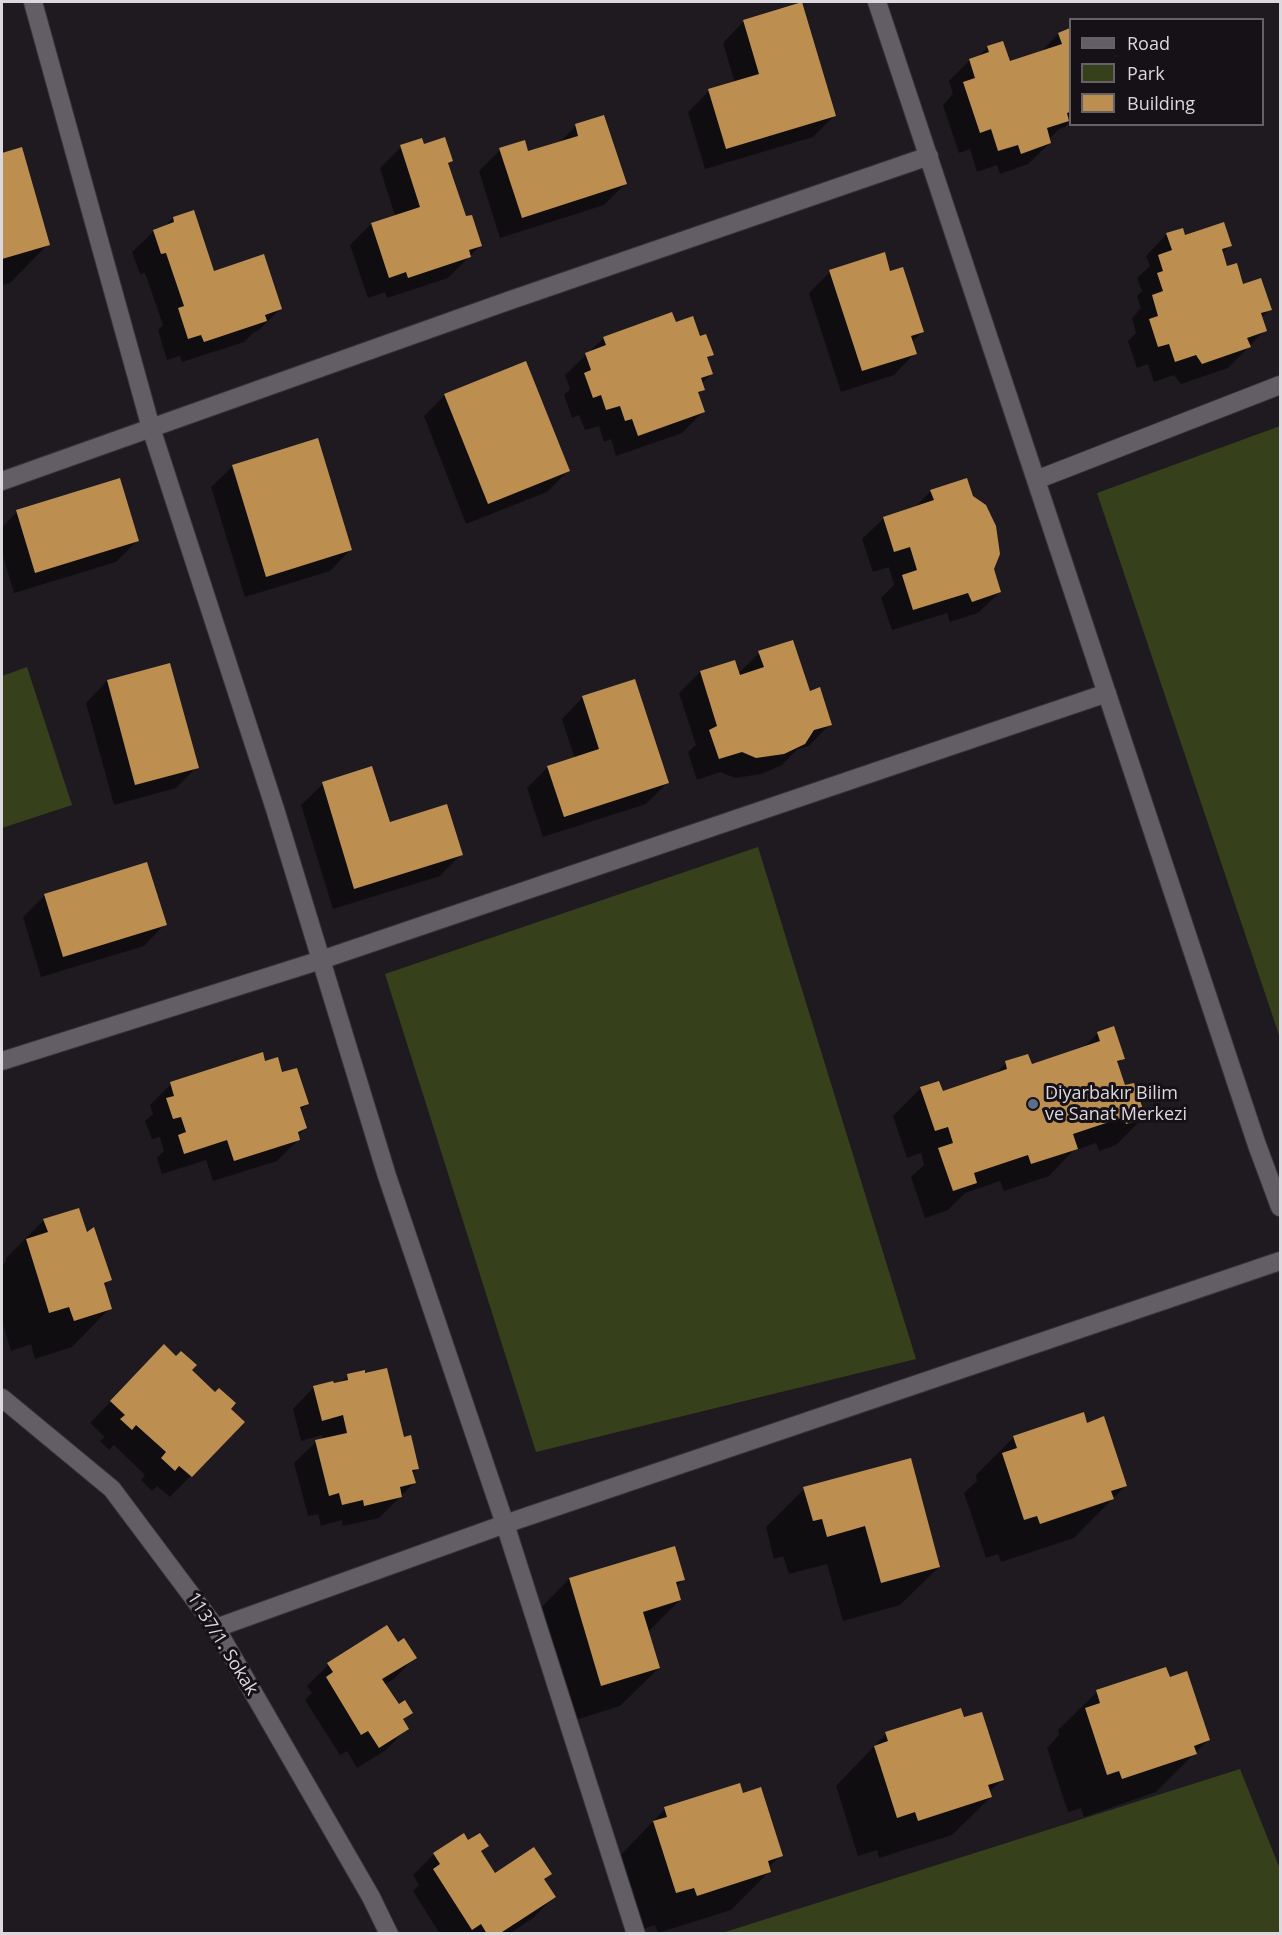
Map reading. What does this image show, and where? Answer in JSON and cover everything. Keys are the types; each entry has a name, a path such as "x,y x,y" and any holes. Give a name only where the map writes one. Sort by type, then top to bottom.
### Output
{"street":[{"path":"33,2 151,428 272,797 387,1176 505,1524 636,1934"},
{"path":"878,2 1257,1144 1281,1208"},
{"path":"2,481 519,297 928,156"},
{"path":"1036,480 1281,385"},
{"path":"2,1061 321,960 1107,693"},
{"path":"216,1628 505,1524 1281,1261"},
{"name":"1137/1. Sokak","path":"2,1398 112,1489 216,1628 389,1934"}],"green space":[{"path":"1280,426 1280,1038 1097,493"},
{"path":"27,667 72,805 2,828 2,676"},
{"path":"758,847 916,1359 536,1452 385,974"},
{"path":"1240,1769 1280,1869 1280,1933 722,1933"}],"building":[{"path":"802,2 836,116 726,149 708,89 759,74 743,20"},
{"path":"1069,28 1069,112 1067,113 1069,121 1047,128 1051,143 1021,154 1018,145 998,151 991,129 980,133 963,82 975,78 969,59 989,52 987,46 1003,41 1010,61 1062,44 1058,33"},
{"path":"604,115 627,184 522,218 499,148 525,140 528,151 578,136 575,124"},
{"path":"445,137 453,161 448,163 466,216 472,215 482,246 469,250 471,257 408,278 406,272 389,278 371,223 420,207 400,145 422,138 424,144"},
{"path":"22,147 50,245 2,259 2,153"},
{"path":"194,210 214,271 264,254 282,309 265,315 267,321 204,342 201,335 188,339 178,308 184,306 166,253 161,254 153,230 174,222 173,217"},
{"path":"1224,222 1232,246 1222,249 1227,266 1237,263 1243,284 1261,278 1272,310 1261,313 1267,331 1247,338 1251,347 1202,364 1196,355 1175,362 1169,344 1158,347 1149,319 1158,316 1152,295 1163,291 1157,273 1163,271 1158,255 1172,250 1166,233 1183,228 1185,235"},
{"path":"885,252 890,271 903,267 924,332 911,336 917,354 862,371 829,270"},
{"path":"672,312 676,322 693,316 700,336 706,334 714,355 707,357 713,374 701,378 705,390 698,392 705,412 638,436 632,419 625,421 620,406 606,410 601,395 593,398 584,373 591,370 585,353 606,345 603,337"},
{"path":"526,361 570,471 488,504 444,394"},
{"path":"318,438 352,550 266,577 232,465"},
{"path":"120,478 139,541 35,573 16,510"},
{"path":"967,478 973,496 986,505 996,526 1000,554 994,569 1001,592 972,602 968,593 913,610 902,575 917,570 910,547 894,552 883,517 934,500 930,490"},
{"path":"793,640 810,691 820,687 832,725 814,730 805,744 784,754 756,758 742,752 719,759 709,730 717,726 700,671 735,660 740,675 764,667 758,651"},
{"path":"170,663 199,768 135,785 107,680"},
{"path":"635,679 669,783 564,817 547,766 599,749 582,696"},
{"path":"372,766 390,822 447,804 463,855 354,889 322,782"},
{"path":"147,862 167,925 63,957 44,894"},
{"name":"Diyarbakır Bilim ve Sanat Merkezi","path":"1114,1026 1125,1059 1117,1061 1125,1085 1134,1083 1146,1118 1126,1124 1124,1117 1073,1134 1078,1149 1031,1164 1028,1155 974,1173 977,1183 953,1191 938,1148 953,1143 948,1127 935,1131 920,1087 939,1081 943,1091 1007,1069 1005,1061 1028,1054 1032,1064 1100,1041 1097,1032"},
{"path":"263,1052 265,1061 278,1057 282,1072 297,1068 309,1104 300,1107 307,1128 298,1132 300,1140 234,1161 227,1140 184,1154 178,1135 186,1132 181,1117 173,1119 166,1098 174,1096 170,1082"},
{"path":"79,1208 87,1232 94,1227 112,1280 104,1283 112,1309 74,1321 69,1307 49,1313 26,1239 48,1232 43,1219"},
{"path":"164,1344 176,1356 181,1351 197,1365 192,1370 215,1392 219,1388 236,1403 231,1409 245,1422 192,1477 179,1466 175,1471 161,1458 166,1452 136,1425 132,1430 120,1419 125,1415 110,1401"},
{"path":"387,1368 404,1437 411,1435 419,1469 412,1470 416,1483 400,1487 402,1497 364,1506 363,1500 342,1505 339,1493 329,1496 315,1440 347,1433 343,1415 322,1421 313,1386 348,1380 347,1374"},
{"path":"1084,1412 1087,1423 1104,1416 1127,1486 1111,1491 1114,1499 1040,1524 1037,1516 1024,1520 1002,1453 1017,1448 1013,1436"},
{"path":"911,1458 940,1567 881,1583 865,1526 827,1537 822,1519 813,1521 803,1487"},
{"path":"675,1546 685,1580 676,1582 681,1600 643,1612 660,1668 601,1686 569,1578"},
{"path":"387,1625 398,1642 404,1638 417,1658 382,1679 399,1704 405,1700 413,1713 403,1719 409,1729 379,1748 368,1731 361,1735 326,1677 333,1672 327,1663"},
{"path":"1166,1667 1170,1677 1187,1671 1210,1740 1194,1746 1197,1754 1122,1779 1119,1771 1107,1775 1085,1708 1100,1703 1096,1690"},
{"path":"961,1708 964,1717 982,1712 1004,1780 988,1785 992,1797 918,1821 915,1812 897,1818 874,1746 888,1741 885,1732"},
{"path":"740,1783 743,1793 761,1787 783,1856 768,1861 771,1872 697,1896 694,1888 676,1893 653,1821 667,1817 664,1807"},
{"path":"464,1833 468,1840 480,1833 489,1846 481,1851 495,1873 534,1847 552,1874 544,1879 556,1897 499,1934 487,1934 481,1924 472,1930 433,1869 440,1864 433,1853"}],"place":[{"name":"Diyarbakır Bilim ve Sanat Merkezi","path":"1033,1104"}]}
